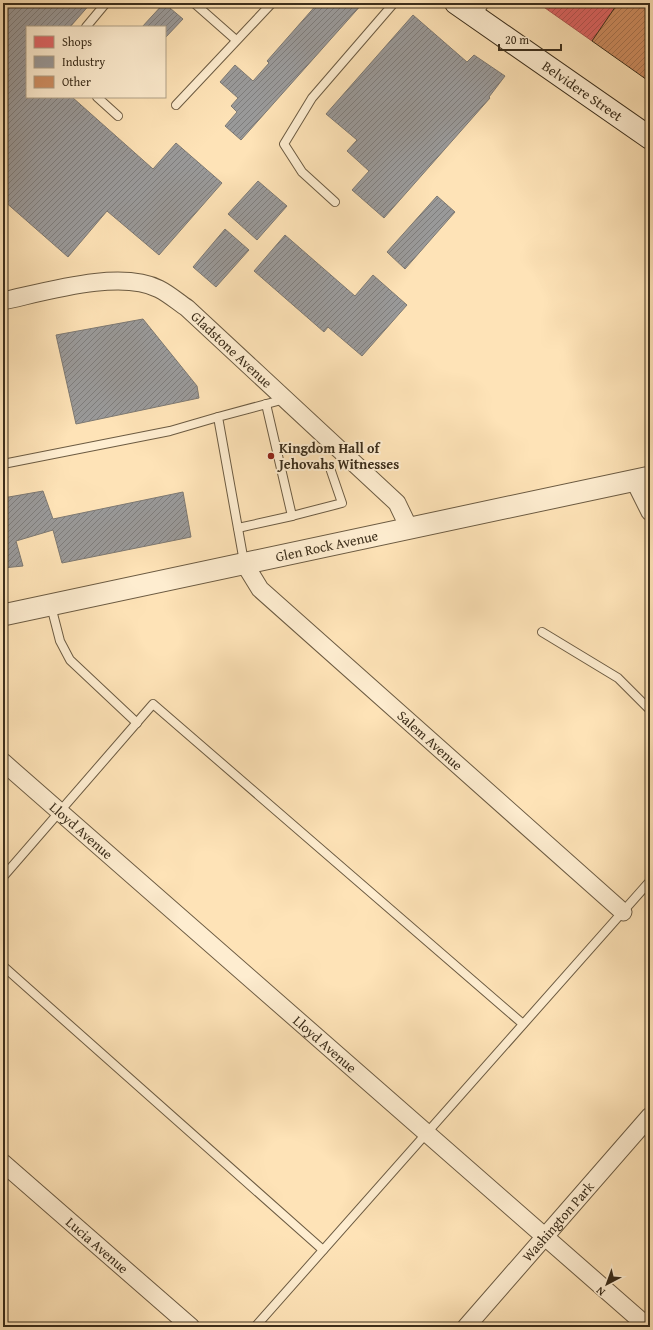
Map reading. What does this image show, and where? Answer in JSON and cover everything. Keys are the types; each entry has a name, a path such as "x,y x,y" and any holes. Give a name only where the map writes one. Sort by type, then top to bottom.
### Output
{"main road":[{"name":"Belvidere Street","path":"456,3 481,10 650,138"}],"street":[{"name":"Gladstone Avenue","path":"3,301 82,284 126,280 159,289 187,308 397,503 409,528"},
{"name":"Glen Rock Avenue","path":"3,615 642,479"},
{"path":"642,479 650,512"},
{"name":"Salem Avenue","path":"244,563 260,589 623,912"},
{"name":"Lloyd Avenue","path":"3,762 648,1327"},
{"name":"Washington Park","path":"466,1327 650,1116"},
{"name":"Lucia Avenue","path":"3,1163 191,1327"}],"lane":[{"path":"87,26 106,3"},
{"path":"194,3 236,40"},
{"path":"176,105 272,3"},
{"path":"335,202 302,172 284,144 312,98 394,3"},
{"path":"98,98 118,116"},
{"path":"3,464 170,431 285,398"},
{"path":"266,404 292,516"},
{"path":"218,417 244,563"},
{"path":"238,528 342,503 330,468"},
{"path":"51,605 60,641 70,660 137,723"},
{"path":"542,632 618,678 650,710"},
{"path":"3,877 153,704 523,1024"},
{"path":"255,1327 650,881"},
{"path":"3,966 323,1250"}],"building: Shops":[{"path":"538,3 618,3 592,41"}],"building: Industry":[{"path":"3,3 91,3 71,26 26,26 26,98 73,98 153,169 176,143 222,183 159,255 107,211 68,257 3,200"},
{"path":"164,3 183,19 166,37 166,26 143,26"},
{"path":"318,3 363,3 241,140 225,126 237,112 231,106 238,98 220,82 235,65 253,81 269,63 267,61"},
{"path":"413,15 467,62 474,55 505,76 489,97 490,98 384,218 352,190 369,171 347,151 357,140 326,114"},
{"path":"258,181 287,206 257,240 228,214"},
{"path":"437,196 455,212 405,269 387,252"},
{"path":"225,229 249,250 216,287 193,267"},
{"path":"285,235 355,296 373,275 407,305 362,356 328,327 324,332 254,271"},
{"path":"143,319 197,386 199,398 76,424 56,335"},
{"path":"43,491 53,519 183,492 191,537 62,563 53,530 16,541 23,566 3,568 3,498"}],"building: Other":[{"path":"618,3 650,3 650,82 592,41"}],"place":[{"name":"Kingdom Hall of Jehovahs Witnesses","path":"271,456"}]}
